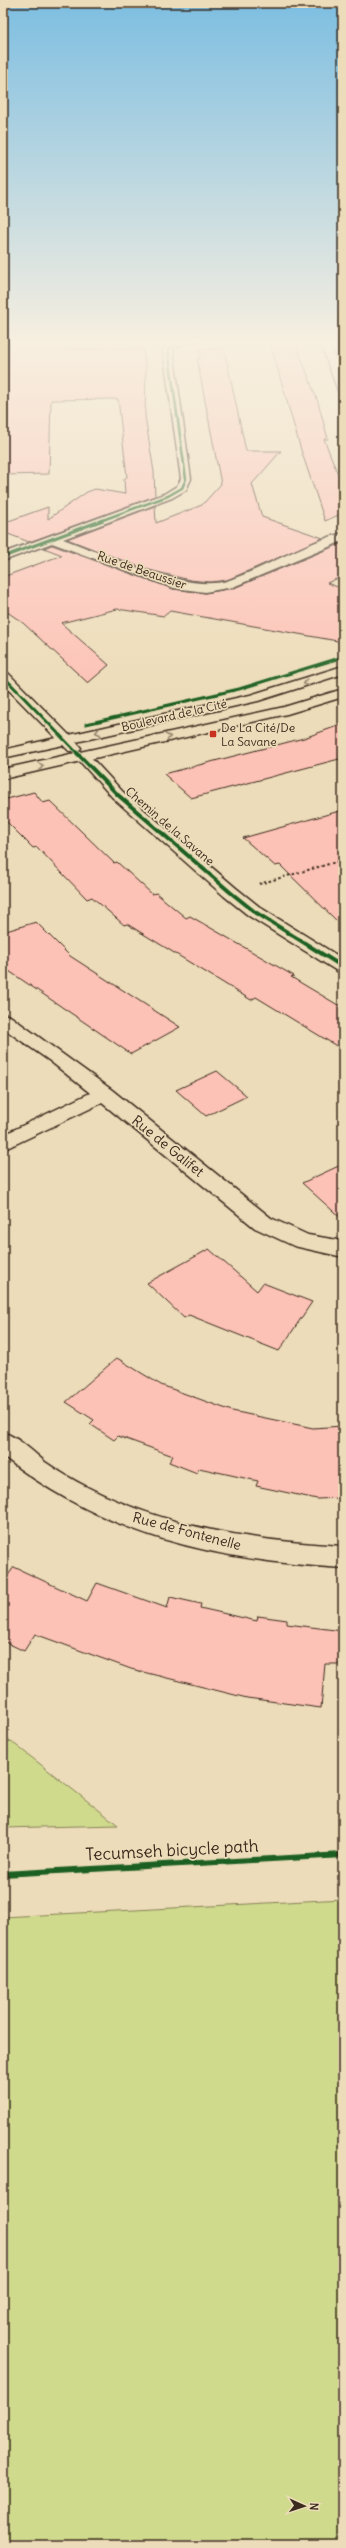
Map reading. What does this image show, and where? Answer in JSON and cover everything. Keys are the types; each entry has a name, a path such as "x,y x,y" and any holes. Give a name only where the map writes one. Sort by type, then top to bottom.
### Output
{"street":[{"path":"3,557 168,496 186,483 183,458"},
{"name":"Rue de Beaussier","path":"53,539 178,585 205,588 229,584 343,537"},
{"name":"Boulevard de la Cité","path":"3,754 253,698 343,670"},
{"name":"Chemin de la Savane","path":"3,676 66,739 118,795 230,892 256,912 343,967"},
{"name":"Boulevard de la Cité","path":"3,774 293,708 343,693"},
{"name":"Rue de Galifet","path":"3,1020 57,1057 105,1094 263,1223 284,1236 303,1244 343,1249"},
{"path":"3,1143 105,1094"},
{"name":"Rue de Fontenelle","path":"3,1442 23,1460 64,1486 105,1507 148,1524 263,1550 343,1557"}],"path":[{"path":"230,892 343,860"}],"green space":[{"path":"3,1735 118,1825 3,1828"},
{"path":"343,1899 343,2545 3,2545 3,1917"}],"building":[{"path":"3,458 49,458 49,474 3,475"},
{"path":"125,458 152,458 155,496 29,542 3,532 3,523 48,507 48,519 87,492 95,489 125,494 124,479 127,477"},
{"path":"216,458 275,458 252,484 262,517 323,538 227,580 210,582 190,580 145,569 67,539 155,506 156,523 202,505 221,484"},
{"path":"304,458 331,458 343,487 343,513 325,521"},
{"path":"340,544 343,545 343,576 327,583 343,589 343,642 170,611 164,616 117,609 61,623 109,665 88,683 23,623 3,609 3,577 62,555 44,548 52,545 173,589 205,593 234,588"},
{"path":"343,724 343,758 191,798 164,774 304,738"},
{"path":"34,792 43,803 50,801 114,863 117,862 152,894 156,893 186,918 190,916 294,976 291,977 343,1008 343,1050 256,997 251,1000 127,924 124,925 92,897 87,899 37,847 33,848 3,818 3,800"},
{"path":"343,810 343,927 280,865 275,866 243,838"},
{"path":"36,922 70,956 180,1027 131,1054 3,967 3,932"},
{"path":"217,1071 247,1096 206,1116 176,1090"},
{"path":"343,1164 343,1220 302,1183"},
{"path":"209,1249 257,1291 263,1283 312,1302 279,1351 189,1315 184,1318 147,1283"},
{"path":"117,1358 161,1385 232,1411 313,1428 343,1426 343,1498 317,1499 256,1486 258,1481 199,1468 197,1473 169,1462 173,1456 118,1436 114,1440 90,1424 94,1420 66,1402"},
{"path":"14,1567 87,1601 97,1583 167,1608 170,1597 201,1604 200,1608 257,1621 258,1616 287,1620 287,1624 343,1631 343,1664 325,1664 321,1708 247,1698 131,1669 35,1634 24,1651 3,1641 3,1582"}],"cycle path":[{"path":"3,557 168,496 182,488 186,479 183,458"},
{"path":"86,724 239,689 343,657"},
{"path":"3,676 118,795 230,892 255,912 343,967"},
{"name":"Tecumseh bicycle path","path":"3,1874 343,1855"}],"place":[{"name":"De La Cité/De La Savane","path":"213,734"}]}
